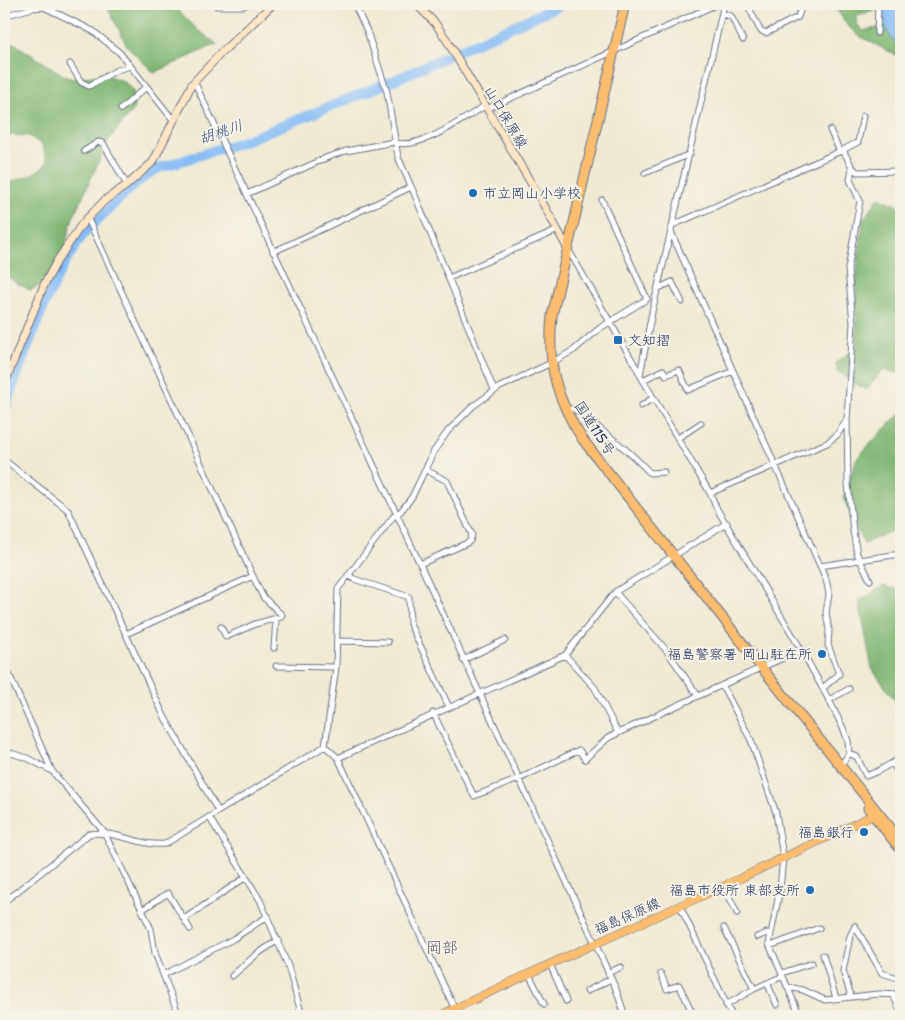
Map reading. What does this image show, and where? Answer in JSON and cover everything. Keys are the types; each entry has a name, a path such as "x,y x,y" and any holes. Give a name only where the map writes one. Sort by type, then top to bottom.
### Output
{"highway":[{"name":"国道115号","path":"625,4 552,316 551,363 565,410 583,440 840,766 901,850"},
{"name":"国道115号","path":"876,814 901,841"}],"main road":[{"name":"福島保原線","path":"440,1016 456,1012 550,964 724,886 876,814"}],"street":[{"path":"217,6 243,6 247,4"},
{"path":"4,385 50,273 87,217 104,200 127,185 150,166 157,156 185,95 194,81 272,4"},
{"path":"354,4 388,92 394,142 398,157 494,390"},
{"name":"山口保原線","path":"416,4 430,18 446,39 568,249"},
{"path":"247,194 328,157 346,151 394,142 401,143 431,138 486,108 717,4"},
{"path":"642,378 646,337 724,4"},
{"path":"752,4 750,10 760,30 766,33 798,17 800,11 796,4"},
{"path":"878,4 878,33"},
{"path":"4,14 44,7 94,31 120,54 174,121"},
{"path":"722,14 731,16 743,40"},
{"path":"70,64 81,82 89,86 117,70 130,66"},
{"path":"194,81 420,564 611,979 625,1016"},
{"path":"121,109 146,87"},
{"path":"673,225 842,151 858,142 863,116"},
{"path":"830,130 852,167 859,172 901,171"},
{"path":"84,151 98,142 103,142 127,185"},
{"path":"644,173 690,154"},
{"path":"852,167 850,180 860,201 848,269 852,323 847,420 848,484 853,531 859,559 870,580"},
{"path":"273,252 411,187"},
{"path":"602,200 647,299"},
{"path":"87,217 253,576 264,597 282,615 226,637 221,627"},
{"path":"449,278 558,230"},
{"path":"670,232 826,579 829,594 826,612 829,630 828,645 839,674 822,688"},
{"path":"568,249 609,323 678,438 710,493 717,509 727,523 829,700 848,741 849,752 847,759 840,766"},
{"path":"325,746 336,667 338,589 396,514 412,497 438,445 453,424 494,390 574,350 600,328 672,282 682,302"},
{"path":"642,378 663,370 666,375 678,370 688,390 733,371"},
{"path":"641,406 653,398"},
{"path":"565,410 574,409 635,457 650,473 664,472"},
{"path":"710,493 827,443 837,435 847,420"},
{"path":"678,438 701,423"},
{"path":"4,460 68,510 164,716 218,811"},
{"path":"420,564 467,543 472,535 446,481 426,470"},
{"path":"338,758 565,654 614,592 727,523"},
{"path":"820,566 894,555 897,555 900,559"},
{"path":"348,574 354,579 410,597 410,624 449,706"},
{"path":"126,634 253,576"},
{"path":"614,592 667,651 698,696"},
{"path":"274,648 276,618"},
{"path":"464,660 505,640"},
{"path":"338,641 388,642"},
{"path":"433,713 474,796 518,779 578,750 585,760 608,738 801,650"},
{"path":"565,654 595,688 618,733"},
{"path":"4,663 52,771 104,832 151,929 154,952 179,1016"},
{"path":"276,666 336,667"},
{"path":"722,685 747,732 776,813 783,857 780,889 770,946 800,1016"},
{"path":"829,700 849,689"},
{"path":"4,902 86,835 104,832 163,845 325,746"},
{"path":"325,746 338,758 456,1012"},
{"path":"4,751 27,758 52,771"},
{"path":"849,752 857,757 866,776 901,758"},
{"path":"894,763 901,779"},
{"path":"209,817 268,916 288,966 302,1016"},
{"path":"184,918 246,877"},
{"path":"724,886 737,914"},
{"path":"142,910 168,893 190,929"},
{"path":"680,906 732,1016"},
{"path":"163,975 233,939 268,916"},
{"path":"851,996 843,971 850,936 855,926 882,973 901,978"},
{"path":"724,928 754,989"},
{"path":"770,946 819,928"},
{"path":"757,937 767,933 771,934"},
{"path":"232,976 256,955 278,940"},
{"path":"823,956 836,998"},
{"path":"726,1005 782,975 812,963"},
{"path":"550,964 566,1001"},
{"path":"608,973 621,967"},
{"path":"529,974 544,1004"},
{"path":"661,974 668,989 679,985 695,1016"},
{"path":"587,991 611,979"},
{"path":"767,983 776,1005"},
{"path":"787,987 803,990 825,1000 878,994 901,995"},
{"path":"893,994 901,1012"}],"green space":[{"path":"106,4 172,4 199,31 217,44 154,73 127,46"},
{"path":"833,4 891,4 857,16 856,23 863,31 886,26 891,38 901,46 901,58 859,36 847,25"},
{"path":"4,37 68,78 106,75 125,82 133,91 134,108 108,141 72,220 58,273 42,285 30,290 4,273 4,184 29,176 44,167 47,160 42,145 29,136 4,135"},
{"path":"879,197 901,207 901,374 883,370 866,390 837,371 836,362 857,348 856,284 863,220"},
{"path":"901,414 901,526 864,544 843,498 857,458"},
{"path":"883,586 901,590 901,699 896,702 872,669 859,601"}],"water":[{"path":"891,4 901,5 901,46 891,38 886,25 883,7"}],"waterway":[{"name":"胡桃川","path":"4,410 50,292 73,249 87,230 128,190 146,176 159,168 241,142 390,82 562,4"}],"place":[{"name":"市立岡山小学校","path":"473,193"},
{"name":"文知摺","path":"618,340"},
{"name":"福島警察署 岡山駐在所","path":"822,654"},
{"name":"福島銀行","path":"864,832"},
{"name":"福島市役所 東部支所","path":"810,890"}],"district":[{"name":"岡部","path":"442,947"}]}
